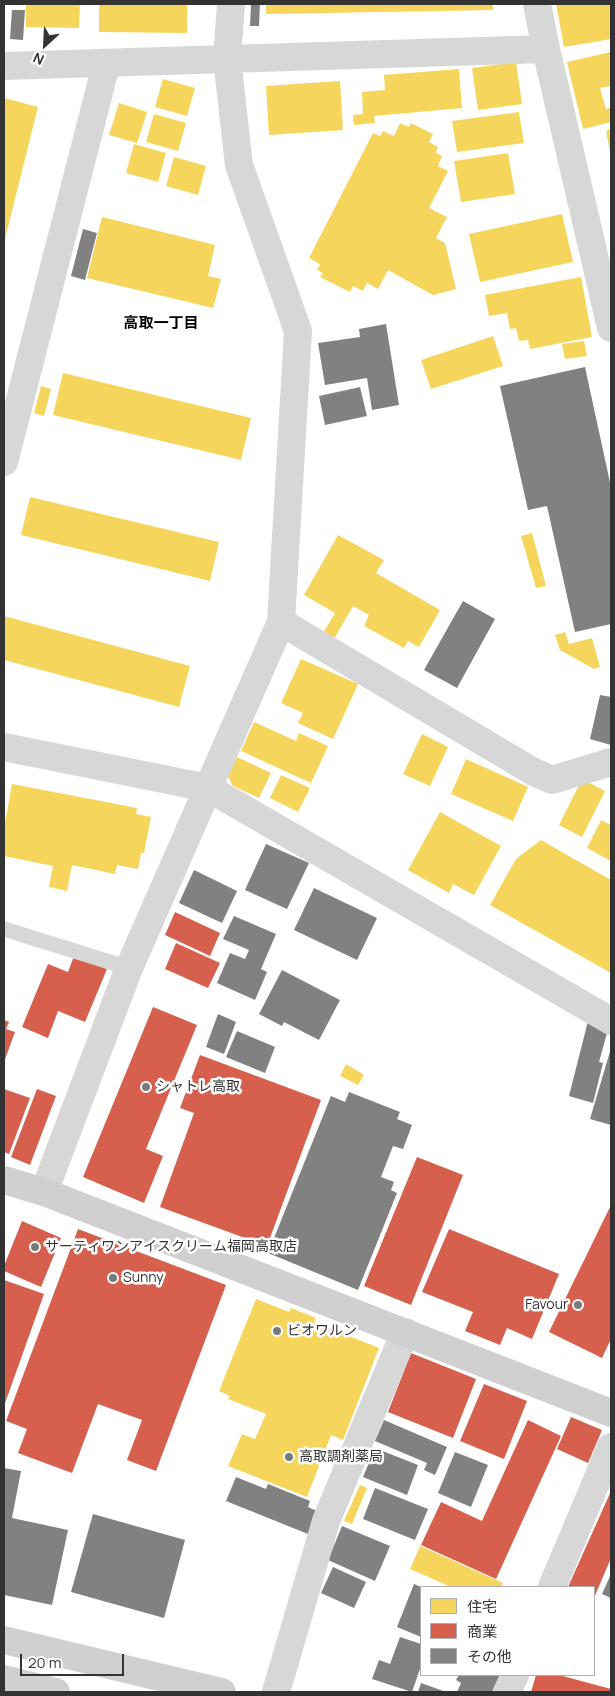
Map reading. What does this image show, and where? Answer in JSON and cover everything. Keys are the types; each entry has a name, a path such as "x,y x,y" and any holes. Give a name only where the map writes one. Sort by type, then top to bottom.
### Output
{"street":[{"path":"44,1192 129,968 281,622 298,331 239,165 227,59 231,4"},
{"path":"537,4 611,328"},
{"path":"4,66 546,50"},
{"path":"4,462 106,64"},
{"path":"281,622 532,772 552,780 611,762"},
{"path":"4,747 208,788 611,1021"},
{"path":"4,1180 44,1192 611,1413"},
{"path":"276,1692 326,1521 405,1332"},
{"path":"552,1586 611,1447"},
{"path":"4,1640 222,1692"},
{"path":"507,1692 515,1676"},
{"path":"4,1679 56,1692"}],"lane":[{"path":"4,929 129,968"}],"building: 住宅":[{"path":"26,4 80,4 79,28 26,27"},
{"path":"99,4 187,4 187,33 99,32"},
{"path":"266,4 493,4 493,10 266,14"},
{"path":"556,4 611,4 611,39 564,47"},
{"path":"611,52 611,86 600,88 606,109 611,108 611,122 583,129 567,62"},
{"path":"516,62 522,104 478,110 472,68"},
{"path":"459,69 462,108 374,116 375,123 354,125 353,115 363,114 362,92 385,90 384,75"},
{"path":"163,79 195,88 187,116 155,107"},
{"path":"340,81 343,130 269,135 266,86"},
{"path":"4,98 38,107 4,243"},
{"path":"119,103 147,112 137,143 109,135"},
{"path":"519,112 524,143 457,152 452,121"},
{"path":"154,114 186,123 178,151 146,142"},
{"path":"400,123 409,127 411,123 433,134 429,142 438,147 436,153 442,156 438,166 448,171 429,208 447,217 436,238 445,243 456,289 433,295 388,270 378,289 367,283 363,291 353,286 350,292 320,277 323,273 317,270 320,264 309,258 373,133 380,136 383,131 394,136"},
{"path":"611,129 611,152 610,152 606,131"},
{"path":"134,144 166,153 158,182 126,173"},
{"path":"508,153 515,194 461,202 454,161"},
{"path":"174,157 206,166 198,195 166,186"},
{"path":"562,214 573,262 480,282 469,234"},
{"path":"102,217 215,245 208,276 221,279 213,308 87,278"},
{"path":"581,277 592,337 530,349 528,340 519,341 516,328 510,329 507,313 489,316 485,295"},
{"path":"493,336 503,366 431,389 421,360"},
{"path":"584,341 587,356 565,359 562,344"},
{"path":"63,373 251,418 241,460 53,415"},
{"path":"41,386 51,389 44,416 34,413"},
{"path":"30,497 219,542 210,581 21,535"},
{"path":"532,533 546,586 536,588 521,536"},
{"path":"338,535 384,560 376,573 440,610 419,647 408,641 404,648 364,626 369,615 353,606 334,639 323,633 335,613 304,595"},
{"path":"4,616 190,666 179,707 4,660"},
{"path":"565,632 569,644 592,638 600,667 594,669 560,650 555,635"},
{"path":"301,659 358,684 333,739 298,723 303,713 281,703"},
{"path":"254,722 296,741 299,733 328,746 311,783 241,751"},
{"path":"422,734 448,747 430,786 403,774"},
{"path":"237,757 271,773 259,798 233,786 228,777"},
{"path":"466,759 528,787 513,821 451,794"},
{"path":"281,775 310,788 298,812 270,798"},
{"path":"582,779 605,791 582,837 559,825"},
{"path":"12,784 137,808 136,814 151,817 144,853 141,853 138,869 117,865 115,874 72,865 67,891 49,887 53,866 4,856 4,829"},
{"path":"440,812 501,846 474,895 453,884 449,893 408,870"},
{"path":"601,820 611,825 611,861 587,848"},
{"path":"541,840 611,880 611,973 490,905 516,859"},
{"path":"346,1064 364,1075 358,1085 340,1076"},
{"path":"256,1299 289,1312 291,1308 316,1318 314,1322 379,1348 343,1440 331,1435 307,1497 228,1466 242,1434 255,1439 266,1414 228,1399 230,1396 219,1391"},
{"path":"360,1485 367,1488 352,1524 344,1521"},
{"path":"420,1546 503,1583 502,1586 449,1586 410,1569"}],"building: 商業":[{"path":"175,912 220,933 210,956 165,935"},
{"path":"176,943 220,963 208,988 165,969"},
{"path":"74,956 107,969 85,1022 58,1011 48,1038 22,1027 48,964 68,972"},
{"name":"シャトレ高取","path":"153,1007 197,1025 146,1149 163,1156 144,1203 83,1177"},
{"path":"4,1020 9,1022 6,1029 15,1032 4,1062"},
{"path":"200,1055 321,1100 267,1246 160,1207 194,1113 180,1108"},
{"path":"4,1089 30,1098 9,1154 4,1152"},
{"path":"37,1089 56,1096 30,1165 11,1157"},
{"path":"417,1157 463,1175 411,1305 364,1286"},
{"path":"611,1205 611,1339 602,1358 549,1332"},
{"path":"22,1221 61,1238 41,1287 4,1271 4,1266"},
{"path":"78,1229 226,1285 156,1471 127,1460 142,1420 98,1404 72,1473 18,1453 27,1429 6,1421"},
{"path":"449,1229 559,1274 532,1339 507,1328 500,1345 465,1331 473,1312 422,1292"},
{"path":"4,1280 44,1294 4,1406"},
{"path":"411,1353 476,1379 453,1438 388,1412"},
{"path":"484,1384 527,1401 504,1459 460,1441"},
{"path":"571,1417 602,1430 588,1463 557,1449"},
{"path":"528,1420 561,1436 496,1579 421,1545 441,1502 482,1521"},
{"path":"611,1491 611,1558 595,1596 595,1586 568,1586"},
{"path":"536,1676 563,1676 611,1689 611,1692 531,1692"}],"building: その他":[{"path":"251,4 260,4 259,26 250,26"},
{"path":"12,10 25,10 23,40 10,39"},
{"path":"83,229 97,233 85,280 71,276"},
{"path":"386,324 399,405 372,410 367,378 325,385 318,343 360,337 359,329"},
{"path":"585,367 611,487 611,624 575,632 547,506 528,510 500,386"},
{"path":"360,387 367,416 325,425 319,396"},
{"path":"463,601 495,619 457,688 424,670"},
{"path":"600,695 611,697 611,745 590,739"},
{"path":"266,844 309,863 287,909 245,890"},
{"path":"194,870 237,891 222,923 179,903"},
{"path":"314,888 377,918 357,960 294,930"},
{"path":"234,916 276,934 261,969 267,972 255,1000 217,983 230,953 245,959 249,950 223,939"},
{"path":"282,970 340,1000 319,1040 284,1022 282,1026 259,1014"},
{"path":"218,1014 236,1022 224,1054 206,1047"},
{"path":"588,1021 609,1026 599,1062 603,1063 593,1103 569,1096"},
{"path":"237,1031 275,1047 265,1073 226,1057"},
{"path":"611,1048 611,1125 590,1119"},
{"path":"349,1092 400,1112 397,1119 412,1125 403,1149 393,1146 381,1177 394,1182 391,1190 397,1193 358,1290 268,1253 331,1096 345,1102"},
{"path":"384,1420 447,1447 435,1475 424,1470 427,1463 375,1441"},
{"path":"375,1448 418,1465 407,1495 363,1477"},
{"path":"455,1452 488,1465 471,1507 438,1493"},
{"path":"4,1468 21,1471 12,1518 68,1530 52,1605 4,1595"},
{"path":"236,1477 266,1489 268,1484 310,1501 308,1507 317,1511 308,1534 226,1501"},
{"path":"375,1488 428,1509 415,1540 363,1519"},
{"path":"93,1514 185,1540 164,1618 71,1592"},
{"path":"342,1526 390,1546 375,1581 328,1560"},
{"path":"333,1567 366,1582 354,1608 321,1593"},
{"path":"611,1574 611,1598 602,1594"},
{"path":"414,1584 420,1587 420,1637 397,1627"},
{"path":"400,1637 420,1644 420,1669 412,1692 372,1679 379,1660 390,1664"},
{"path":"458,1676 500,1676 492,1692 457,1692 461,1683 456,1680"},
{"path":"421,1683 446,1692 418,1692"}],"place":[{"name":"シャトレ高取","path":"146,1087"},
{"name":"サーティワンアイスクリーム福岡高取店","path":"35,1247"},
{"name":"Sunny","path":"113,1278"},
{"name":"Favour","path":"578,1305"},
{"name":"ビオワルン","path":"277,1331"},
{"name":"高取調剤薬局","path":"289,1457"}],"district":[{"name":"高取一丁目","path":"161,324"}]}
